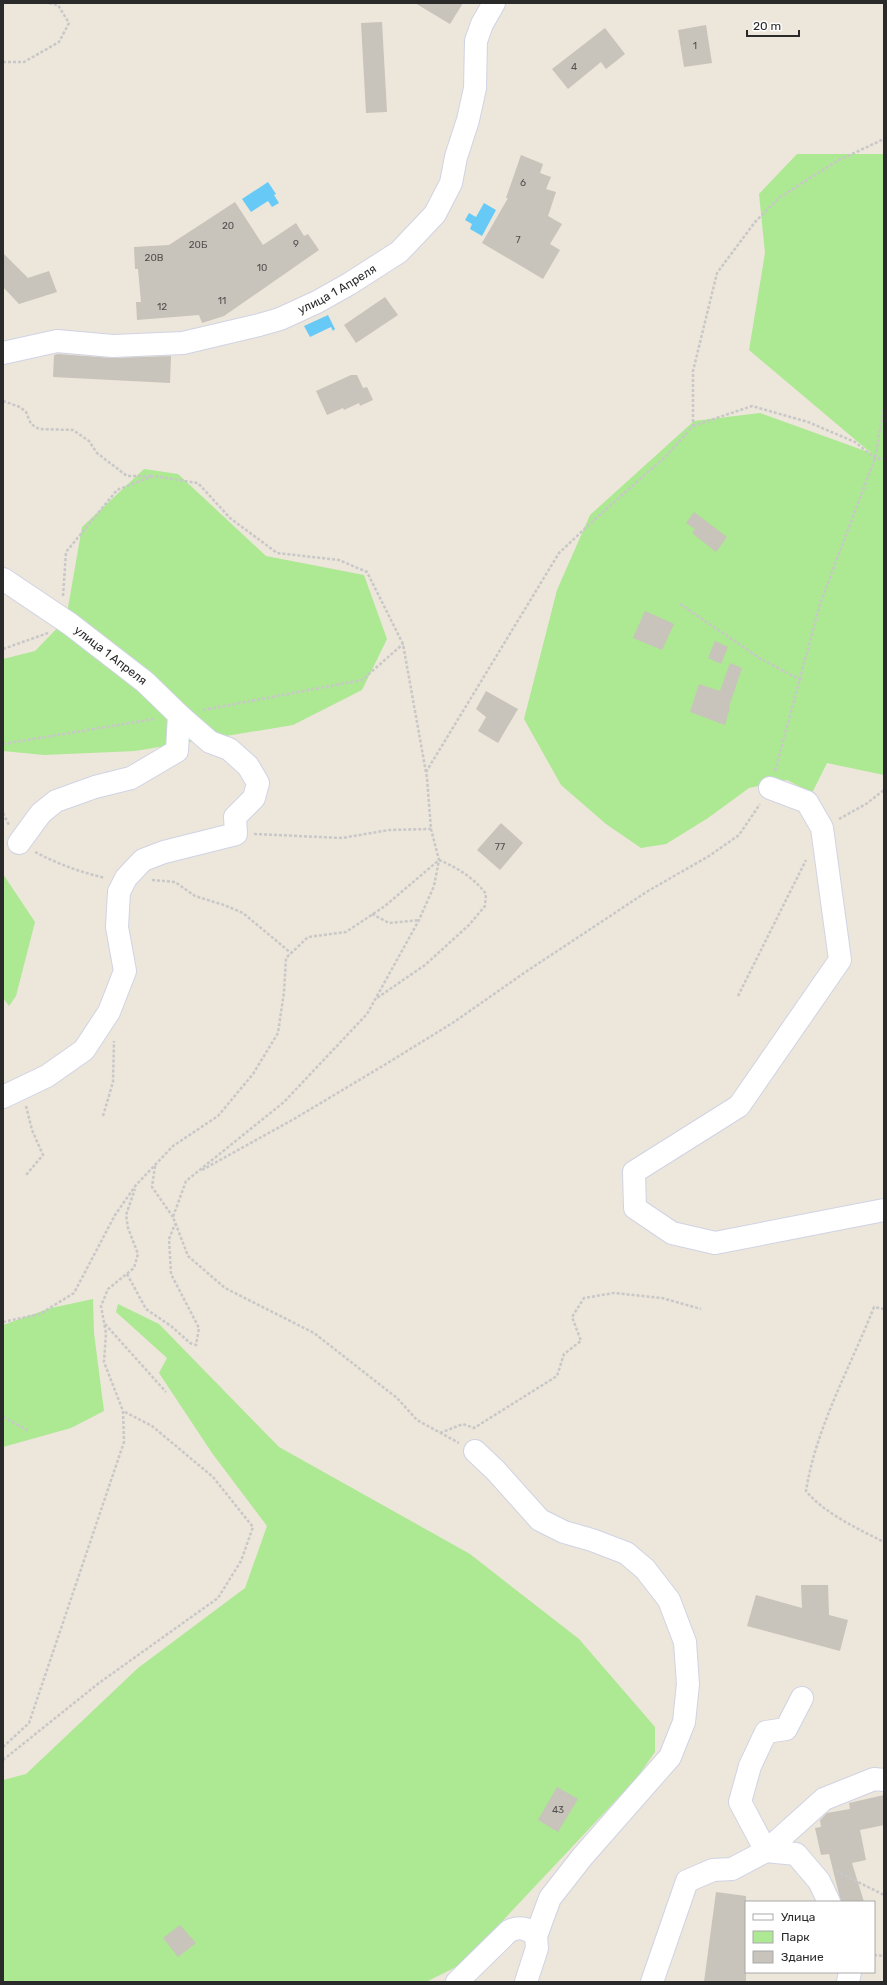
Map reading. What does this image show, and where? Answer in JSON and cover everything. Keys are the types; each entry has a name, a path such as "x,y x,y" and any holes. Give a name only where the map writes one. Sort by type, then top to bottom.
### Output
{"street":[{"name":"улица 1 Апреля","path":"3,352 57,341 113,346 183,343 258,326 280,319 316,302 349,284 399,252 434,214 452,183 456,157 468,120 475,88 476,40 482,24 494,3"},
{"name":"улица 1 Апреля","path":"3,579 70,624 145,682 210,742 229,749 248,766 258,783 254,798 235,818 236,834"},
{"path":"19,843 40,813 56,801 95,787 131,778 177,751 179,715"},
{"path":"770,788 807,802 822,828 840,960 739,1106 634,1172 636,1208 672,1233 715,1243 884,1210"},
{"path":"12,1092 47,1076 84,1050 109,1012 124,971 118,927 119,892 130,874 143,860 164,852 236,834"},
{"path":"475,1451 496,1471 540,1520 564,1532 592,1540 626,1553 645,1569 669,1600 685,1642 688,1684 684,1722 670,1757 583,1856 550,1898 536,1936 537,1948 526,1982"},
{"path":"766,1851 740,1802 750,1766 766,1732 786,1729 802,1698"},
{"path":"652,1982 688,1881 713,1870 732,1870 766,1851 824,1799 874,1779 884,1780"},
{"path":"766,1851 796,1854 819,1881 829,1901"},
{"path":"457,1982 509,1931 518,1927 529,1930 536,1936"}],"path":[{"path":"3,62 24,62 59,42 70,23 58,5 48,3"},
{"path":"693,426 693,371 717,273 755,222 780,197 837,161 884,139"},
{"path":"3,401 20,407 26,412 31,424 39,429 73,430 89,441 97,453 127,476 153,476 198,483 230,518 277,552 339,560 367,572 403,644 425,772 431,829 439,860 434,886 420,920 367,1014 284,1102 186,1181 173,1217"},
{"path":"425,772 560,553 594,520 666,456 693,426 752,406 808,422 855,442 875,458 884,459"},
{"path":"195,1174 294,1120 454,1022 527,971 648,891 709,856 739,835 770,788 801,680 820,604 875,458 884,408"},
{"path":"3,649 70,624 62,604 66,552 117,490 153,476"},
{"path":"680,604 761,659 801,680"},
{"path":"3,744 179,715 362,680 403,644"},
{"path":"822,828 866,804 884,790"},
{"path":"236,834 342,838 389,830 431,829"},
{"path":"19,843 57,863 81,872 110,879 130,874 139,875 152,880 175,882 195,896 243,913 291,953"},
{"path":"738,996 808,856"},
{"path":"3,1322 40,1314 74,1293 115,1215 136,1185 173,1146 218,1116 254,1074 278,1033 284,992 286,958 308,937 346,932 372,914 439,860"},
{"path":"376,998 425,965 469,925 485,906 486,894 478,884 456,867 439,860"},
{"path":"372,914 389,923 420,920"},
{"path":"103,1116 113,1082 114,1035"},
{"path":"12,1092 43,1155 26,1175"},
{"path":"155,1165 152,1187 173,1217 188,1256 225,1288 314,1333 397,1398 417,1420 475,1451"},
{"path":"3,1747 29,1723 124,1442 123,1412 104,1362 106,1333 101,1306 108,1289 134,1268 138,1254 128,1228 126,1215 136,1185"},
{"path":"127,1274 146,1309 171,1326 190,1343 196,1345 199,1328 171,1274 169,1239 175,1223"},
{"path":"440,1433 463,1424 474,1428 556,1376 564,1354 581,1341 572,1317 584,1298 614,1293 630,1294 662,1298 701,1309"},
{"path":"884,1309 874,1307 838,1391 810,1467 806,1491 814,1501 856,1528 884,1542"},
{"path":"104,1324 166,1392"},
{"path":"3,1760 99,1683 218,1598 241,1562 253,1527 213,1477 152,1426 123,1412"},
{"path":"3,1417 29,1431"},
{"path":"829,1868 884,1895"}],"green space":[{"path":"797,154 884,154 884,775 827,763 812,793 787,780 749,788 708,818 666,844 641,848 606,824 561,785 524,719 557,590 590,515 694,421 760,413 871,453 749,350 765,253 759,194"},
{"path":"144,469 178,474 266,556 364,575 387,639 362,690 293,725 135,751 44,755 3,751 3,659 35,651 66,619 82,527"},
{"path":"3,874 35,922 16,996 9,1006 3,998"},
{"path":"93,1299 94,1333 104,1411 71,1428 3,1447 3,1325 51,1308"},
{"path":"118,1304 159,1324 279,1447 470,1554 579,1639 655,1727 655,1752 636,1779 462,1964 426,1982 3,1982 3,1780 26,1774 138,1668 245,1588 267,1526 212,1453 159,1373 167,1358 116,1312"}],"water":[{"path":"268,182 276,194 274,195 279,203 272,207 268,201 251,212 242,199"},
{"path":"484,203 496,210 482,236 470,229 472,224 465,220 469,213 476,217"},
{"path":"328,315 335,329 333,331 331,327 310,337 304,326"}],"building":[{"path":"415,3 463,3 450,24"},
{"path":"382,22 387,112 366,113 361,23"},
{"path":"706,25 712,63 684,67 678,30"},
{"path":"605,28 625,54 606,69 601,62 568,89 552,69"},
{"path":"521,155 543,164 540,173 551,177 546,189 556,192 548,216 562,224 550,244 560,250 543,279 482,243 508,198 506,198"},
{"path":"235,202 263,245 296,223 304,236 308,234 319,250 224,316 202,323 199,315 137,320 136,302 141,302 138,269 135,269 134,247 169,245"},
{"path":"3,253 28,278 49,271 57,292 19,304 3,287"},
{"path":"385,297 398,315 356,343 344,325"},
{"path":"58,354 112,358 171,356 170,383 53,377 54,355"},
{"path":"351,375 357,375 363,388 367,387 373,400 360,406 359,403 344,410 343,408 327,415 316,391"},
{"path":"694,512 727,537 716,552 692,533 695,529 686,523"},
{"path":"645,611 674,624 662,650 633,638"},
{"path":"715,641 728,647 721,664 708,658"},
{"path":"730,663 742,668 729,707 725,725 690,712 699,684 720,691"},
{"path":"486,691 518,709 498,743 478,731 486,717 476,709"},
{"path":"501,823 523,843 500,870 477,850"},
{"path":"801,1585 828,1585 829,1615 848,1620 840,1651 747,1626 756,1595 802,1608"},
{"path":"557,1787 578,1799 558,1832 538,1820"},
{"path":"884,1795 884,1825 860,1830 866,1860 852,1863 864,1901 841,1901 829,1854 821,1855 815,1828 821,1827 820,1820 827,1813 850,1809 849,1803"},
{"path":"716,1892 746,1896 746,1982 704,1982"},
{"path":"180,1925 196,1943 178,1957 163,1938"}]}
